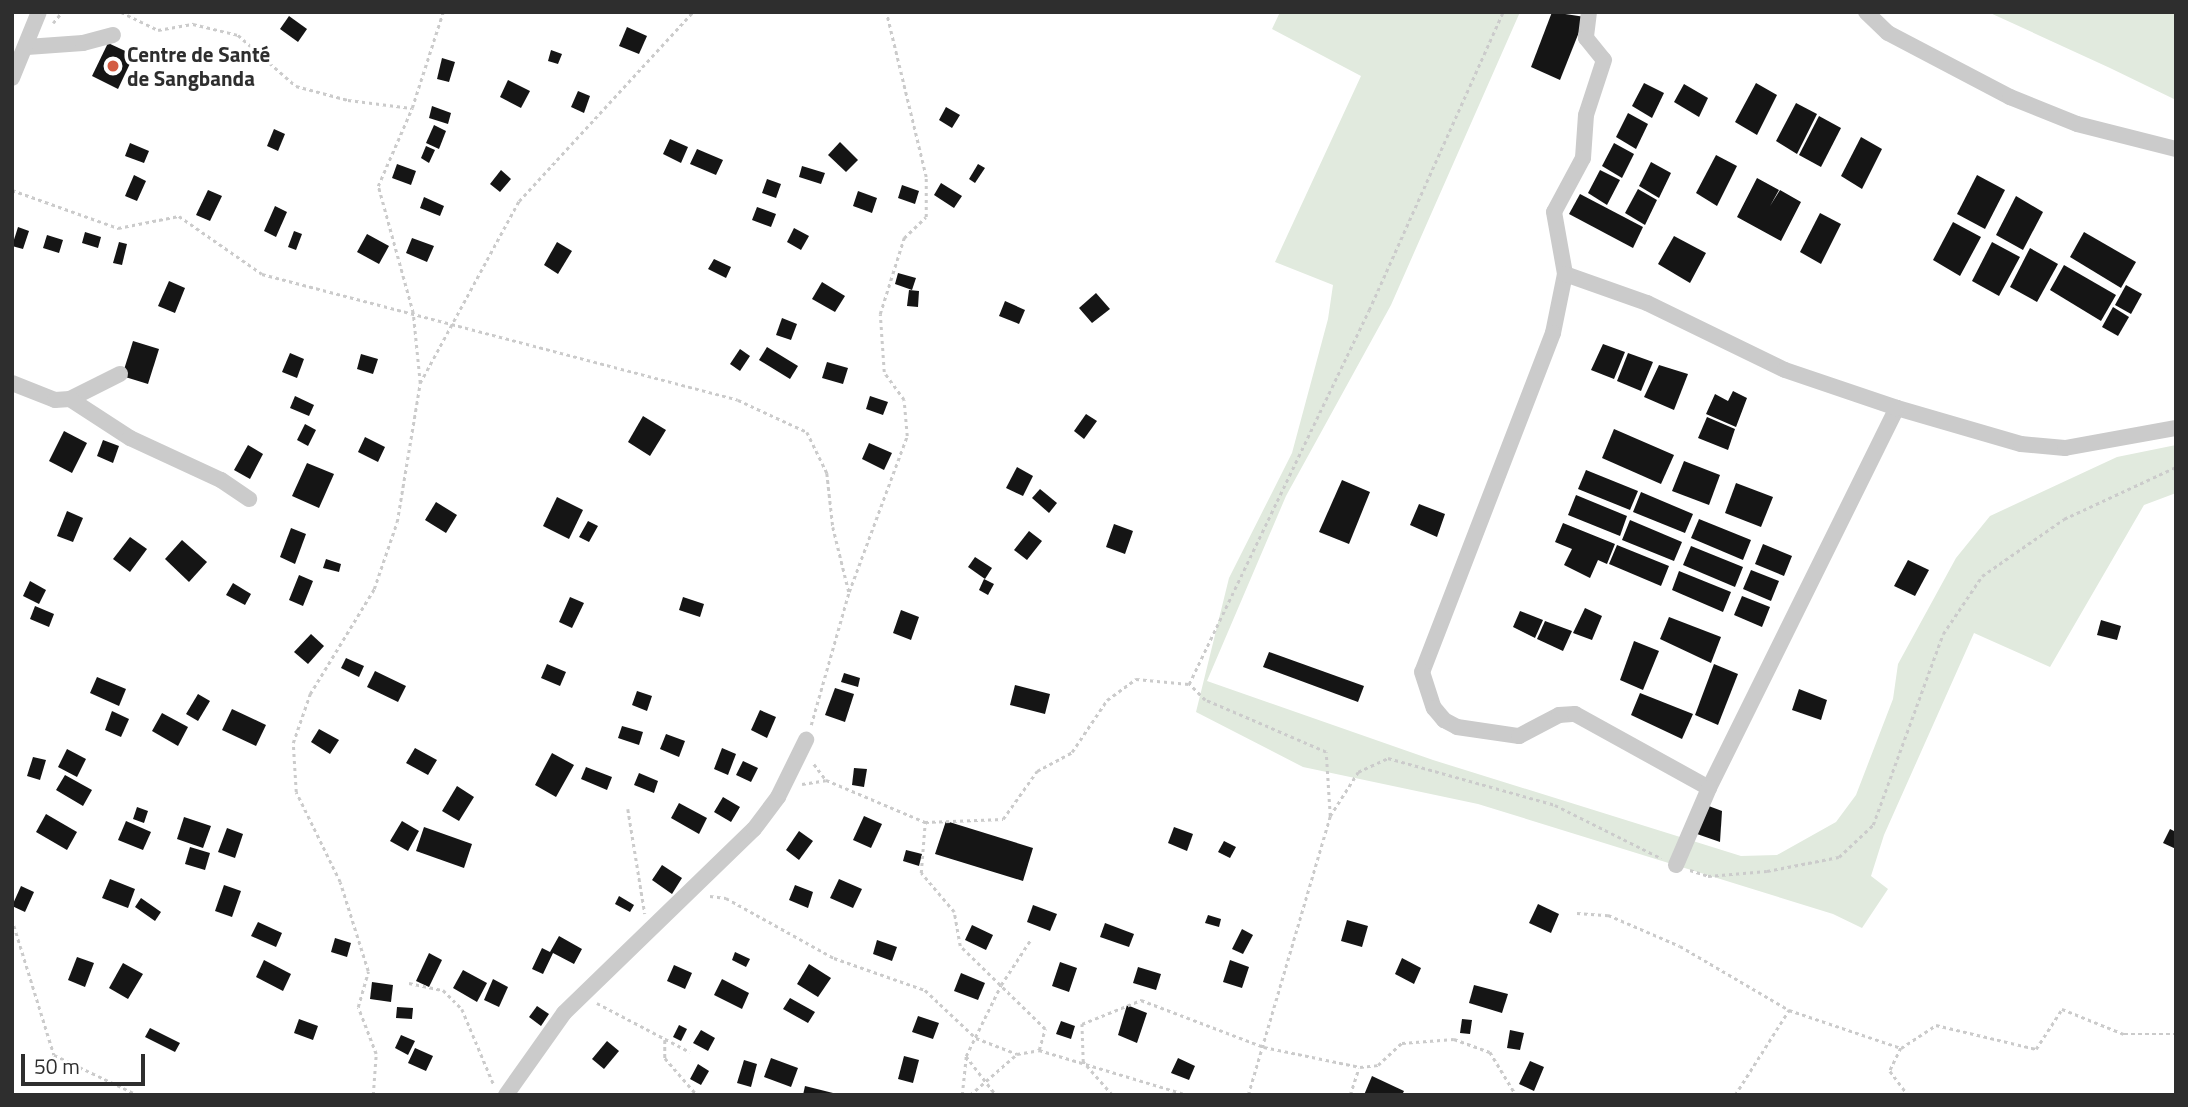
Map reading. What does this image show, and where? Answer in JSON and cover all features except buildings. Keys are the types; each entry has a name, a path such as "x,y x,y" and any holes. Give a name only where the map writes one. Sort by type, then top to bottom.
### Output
{"street":[{"path":"12,78 27,47 39,12"},
{"path":"1589,12 1586,38 1604,60 1587,115 1583,158 1554,212 1565,274 1553,333 1422,673 1434,708 1457,727 1518,736 1559,715 1575,714 1709,788"},
{"path":"1866,12 1888,33 2010,97 2077,124 2176,149"},
{"path":"27,47 83,43 113,35"},
{"path":"1565,274 1647,303 1785,370 1897,408 2021,444 2064,448 2176,428"},
{"path":"12,383 55,400 70,399 120,374"},
{"path":"70,399 130,438 221,480 249,499"},
{"path":"1676,865 1709,788 1897,408"},
{"path":"506,1095 582,995 693,894 778,797 806,740"}],"path":[{"path":"121,12 158,30 193,24 238,35 296,86 348,100 412,108"},
{"path":"373,1095 376,1054 358,1007 368,971 341,882 296,792 293,743 310,694 374,590 397,523 420,383 413,313 378,186 412,108 443,12"},
{"path":"420,383 519,201 693,12"},
{"path":"886,12 926,177 926,217 904,238 880,314 884,372 904,400 907,436 849,592 806,740 810,760 826,780 925,821 1003,819 1037,771 1072,752 1107,700 1136,679 1189,684 1205,700 1326,752 1330,816"},
{"path":"1189,684 1369,310 1503,12"},
{"path":"12,190 118,228 179,216 262,274 413,313 450,327 738,400 807,432 827,473 833,527 849,592"},
{"path":"628,809 647,938"},
{"path":"925,821 921,873 954,912 960,946 1045,1029 1039,1050"},
{"path":"693,894 726,898 834,958 925,990 976,1038 1017,1054 1039,1050 1188,1095"},
{"path":"1577,913 1608,915 1680,946 1789,1010 1901,1048"},
{"path":"12,919 54,1055 138,1095"},
{"path":"962,1095 966,1056 1001,985 1031,939"},
{"path":"410,983 443,990 462,1009 498,1095"},
{"path":"582,995 690,1052"},
{"path":"1112,1095 1083,1062 1082,1024 1141,1000 1264,1047 1360,1067 1378,1065 1402,1043 1454,1039 1490,1052 1516,1095"},
{"path":"1908,1095 1890,1071 1901,1048 1936,1025 2036,1049 2062,1009 2123,1034 2176,1034"},
{"path":"1735,1095 1789,1010"},
{"path":"665,1040 665,1058 697,1095"},
{"path":"970,1095 985,1085 1017,1054"},
{"path":"966,1056 985,1085 996,1095"},
{"path":"1350,1095 1360,1067"}],"shaded area":[{"path":"1280,12 1520,12 1391,305 1286,496 1207,681 1433,760 1741,856 1777,855 1836,822 1856,795 1893,699 1898,664 1956,558 1990,516 2117,457 2176,445 2176,493 2144,505 2050,667 1974,633 1884,835 1871,876 1888,889 1862,928 1833,914 1478,804 1303,767 1196,712 1229,578 1292,453 1328,319 1333,285 1275,262 1361,76 1272,29"},
{"path":"1988,12 2176,12 2176,100 2110,68"}],"place":[{"name":"Centre de Santé de Sangbanda","path":"113,66"}]}
